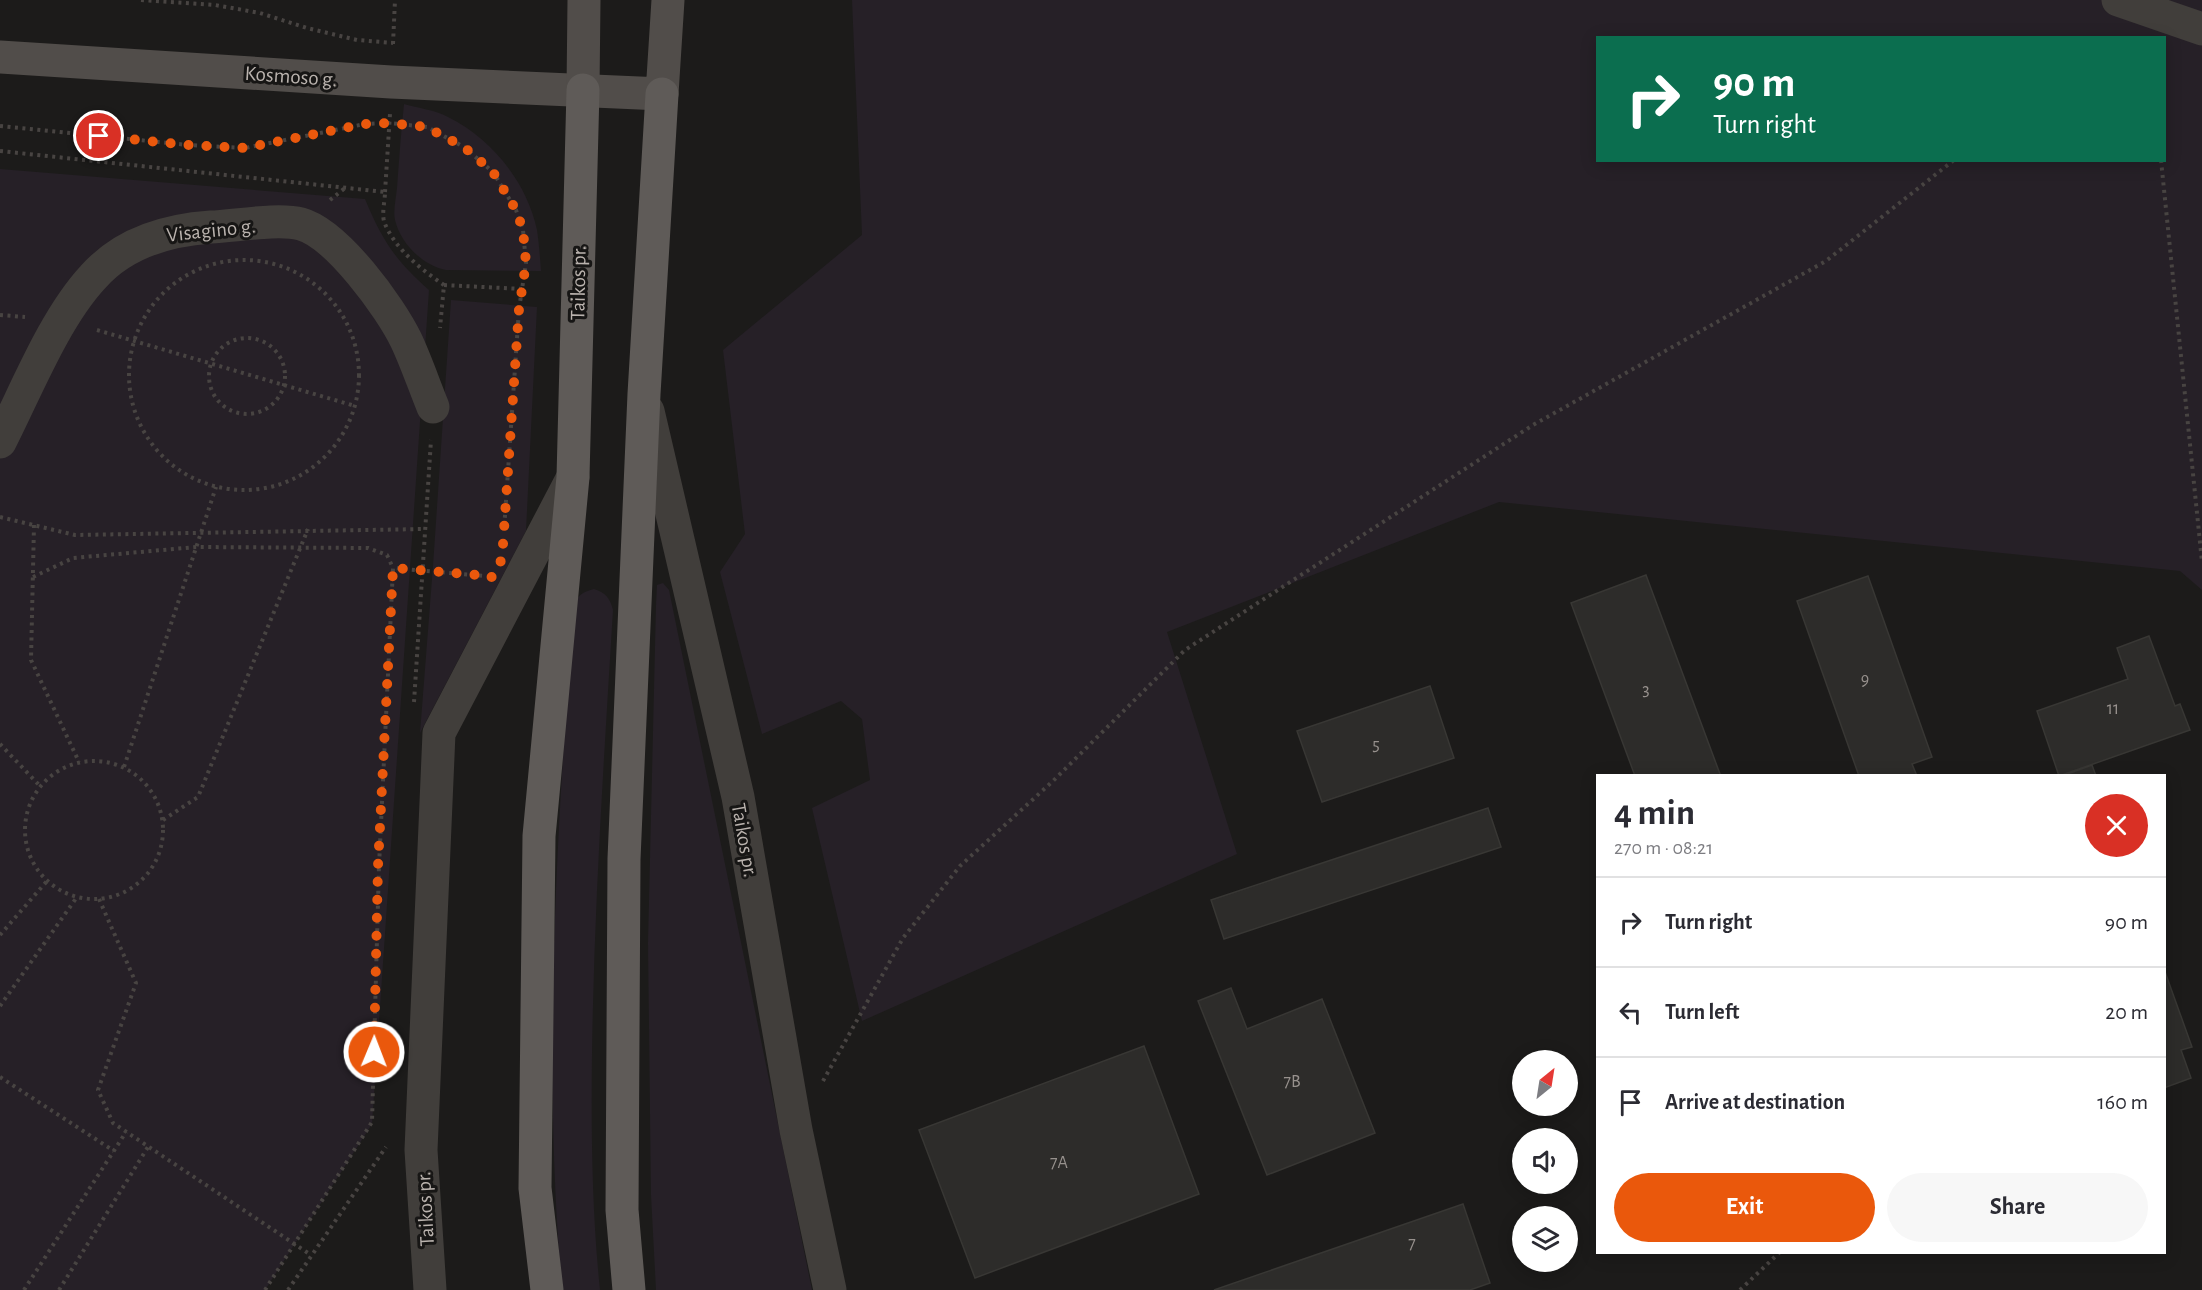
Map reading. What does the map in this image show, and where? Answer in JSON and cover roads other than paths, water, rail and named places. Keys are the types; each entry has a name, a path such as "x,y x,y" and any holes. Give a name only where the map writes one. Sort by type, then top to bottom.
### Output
{"main road":[{"name":"Taikos pr.","path":"547,1290 535,1188 539,836 573,477 584,0"},
{"name":"Taikos pr.","path":"629,1290 622,1210 624,859 644,394 668,0"},
{"name":"Kosmoso g.","path":"0,57 391,82 583,90"},
{"path":"583,90 662,94"}],"street":[{"path":"2118,0 2202,29"},
{"name":"Visagino g.","path":"0,442 61,320 93,276 123,252 157,235 199,228 281,222 300,224 325,236 352,262 405,338 433,407"},
{"name":"Taikos pr.","path":"644,394 738,797 795,1130 830,1290"},
{"name":"Taikos pr.","path":"430,1290 421,1150 439,733 573,477"}]}
